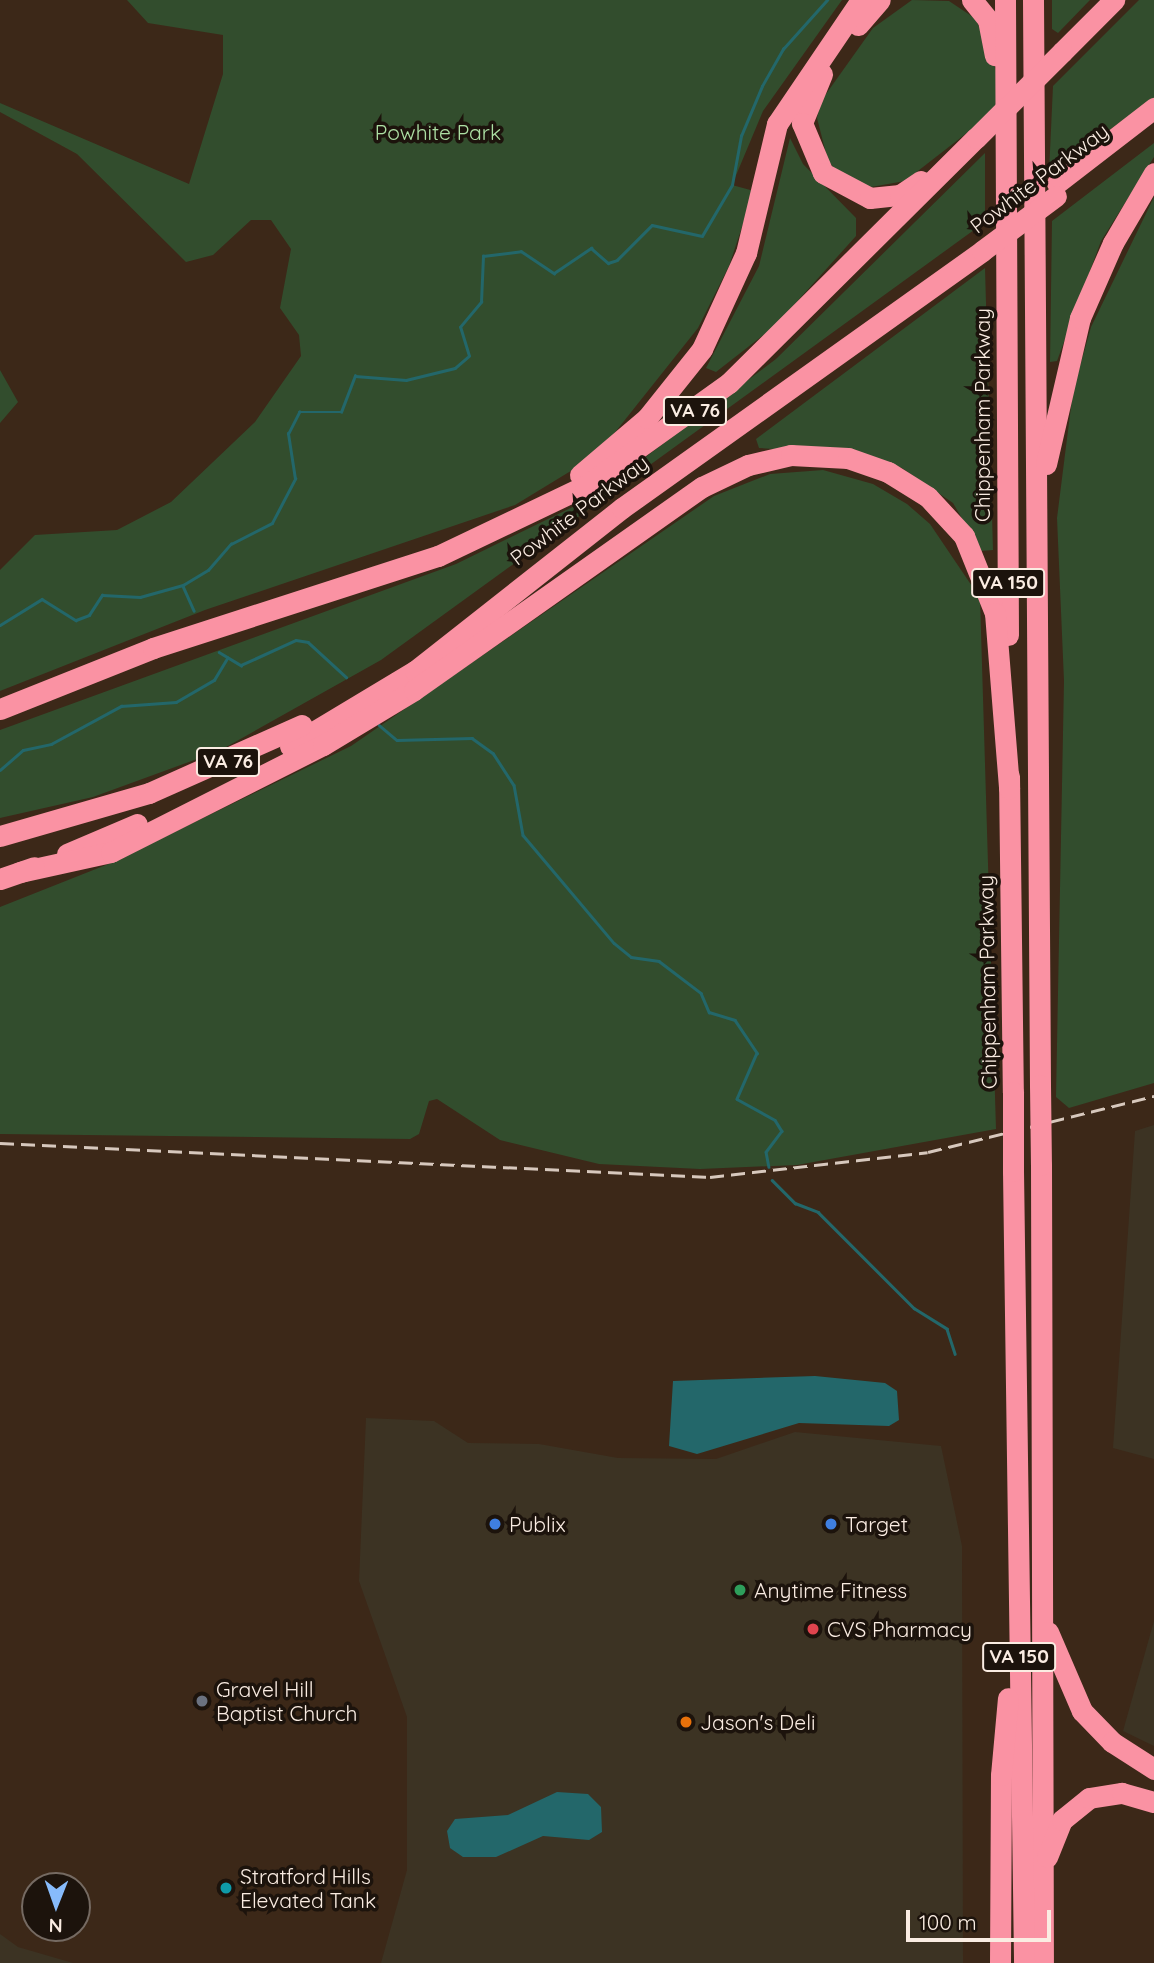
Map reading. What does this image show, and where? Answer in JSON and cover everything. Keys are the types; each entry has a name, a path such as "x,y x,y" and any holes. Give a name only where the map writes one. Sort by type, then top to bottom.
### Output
{"highway":[{"path":"351,585 568,483 626,438 671,391 738,277 782,113 861,0"},
{"path":"880,0 809,93 802,123 813,159 843,189 891,197 974,140"},
{"path":"972,0 994,40 996,138 1005,198"},
{"name":"Chippenham Parkway","path":"1005,0 1009,788 1024,1963"},
{"name":"VA 150","path":"1033,0 1043,1963"},
{"name":"Powhite Parkway","path":"0,709 153,648 351,585 507,527 658,439 754,360 1111,0"},
{"path":"1056,190 1154,108"},
{"name":"Powhite Parkway","path":"10,876 134,826 267,759 390,687 438,646 982,244 1154,122"},
{"path":"1038,788 1045,479 1057,395 1094,284 1154,173"},
{"path":"10,876 111,852 323,745 414,690 702,486 792,455 848,458 888,472 928,497 964,536 995,613 1009,788"},
{"name":"VA 76","path":"0,836 215,768 438,646"},
{"path":"1043,1614 1082,1711 1112,1742 1154,1769"},
{"path":"1000,1963 1000,1775 1009,1692 1019,1663"},
{"path":"1041,1872 1058,1827 1077,1805 1109,1793 1154,1802"}],"shaded area":[{"path":"1154,1125 1154,1459 1113,1448 1135,1131"},
{"path":"366,1418 434,1421 468,1443 539,1444 618,1458 716,1459 795,1432 941,1446 962,1546 963,1963 381,1963 407,1870 407,1717 359,1581"},
{"path":"1154,1621 1154,1746 1123,1731"},
{"path":"0,1934 18,1947 73,1963 0,1963"}],"green space":[{"name":"Powhite Park","path":"127,0 842,0 763,111 732,185 754,191 729,266 698,328 597,455 515,505 205,610 0,691 0,570 35,535 117,530 171,502 255,422 301,356 299,335 280,308 291,249 271,220 251,220 213,255 186,262 77,154 0,112 0,103 189,184 223,74 223,35 148,23"},
{"path":"912,0 949,1 976,19 1008,101 905,181 871,187 840,175 828,161 817,118 821,101 873,28"},
{"path":"1052,0 1090,0 1058,33 1052,29"},
{"path":"1139,0 1154,0 1154,98 1049,173 1053,86"},
{"path":"790,138 803,164 856,218 856,236 775,326 716,372 706,368 759,266"},
{"path":"1154,143 1154,157 1101,241 1057,361 1050,362 1052,221"},
{"path":"985,153 985,222 381,660 219,751 93,797 0,818 0,730 456,564 591,498 776,359"},
{"path":"1154,197 1154,1083 1069,1108 1056,1097 1064,681 1057,518 1073,391 1091,327"},
{"path":"985,268 993,550 981,551 953,503 902,468 864,455 759,448 756,439"},
{"path":"0,370 18,402 0,423"},
{"path":"823,470 873,484 907,504 930,524 980,598 996,1129 797,1165 700,1169 599,1164 500,1140 437,1099 429,1101 419,1134 410,1139 0,1134 0,907 111,863 351,746 714,496 770,474"}],"water":[{"path":"815,1376 885,1383 897,1391 899,1420 889,1426 799,1423 697,1454 669,1446 673,1381"},
{"path":"557,1792 588,1794 601,1807 602,1832 589,1840 543,1836 496,1857 463,1857 450,1848 447,1831 455,1819 508,1815"}],"waterway":[{"path":"0,625 42,599 76,620 89,615 102,595 140,597 183,585 208,570 231,544 272,523 295,479 288,434 299,412 341,412 355,376 406,380 455,368 469,356 460,327 481,302 483,256 521,251 554,273 591,248 608,263 617,260 652,225 702,236 732,185 741,136 762,86 783,49 827,0"},
{"path":"183,586 194,611"},
{"path":"219,652 241,665 296,640 308,642 346,677"},
{"path":"0,770 23,750 51,744 121,706 176,702 214,680 227,658"},
{"path":"379,725 397,740 472,738 493,753 514,785 523,835 614,943 631,957 659,961 701,993 709,1012 735,1020 757,1053 737,1099 775,1120 782,1131 766,1152 769,1167"},
{"path":"772,1180 795,1203 818,1212 914,1308 947,1329 955,1354"}],"railway":[{"path":"0,1143 710,1177 928,1152 1154,1096"}],"place":[{"name":"Publix","path":"495,1524"},
{"name":"Target","path":"831,1524"},
{"name":"Anytime Fitness","path":"740,1590"},
{"name":"CVS Pharmacy","path":"813,1629"},
{"name":"Gravel Hill Baptist Church","path":"202,1701"},
{"name":"Jason's Deli","path":"686,1722"},
{"name":"Stratford Hills Elevated Tank","path":"226,1888"}]}
